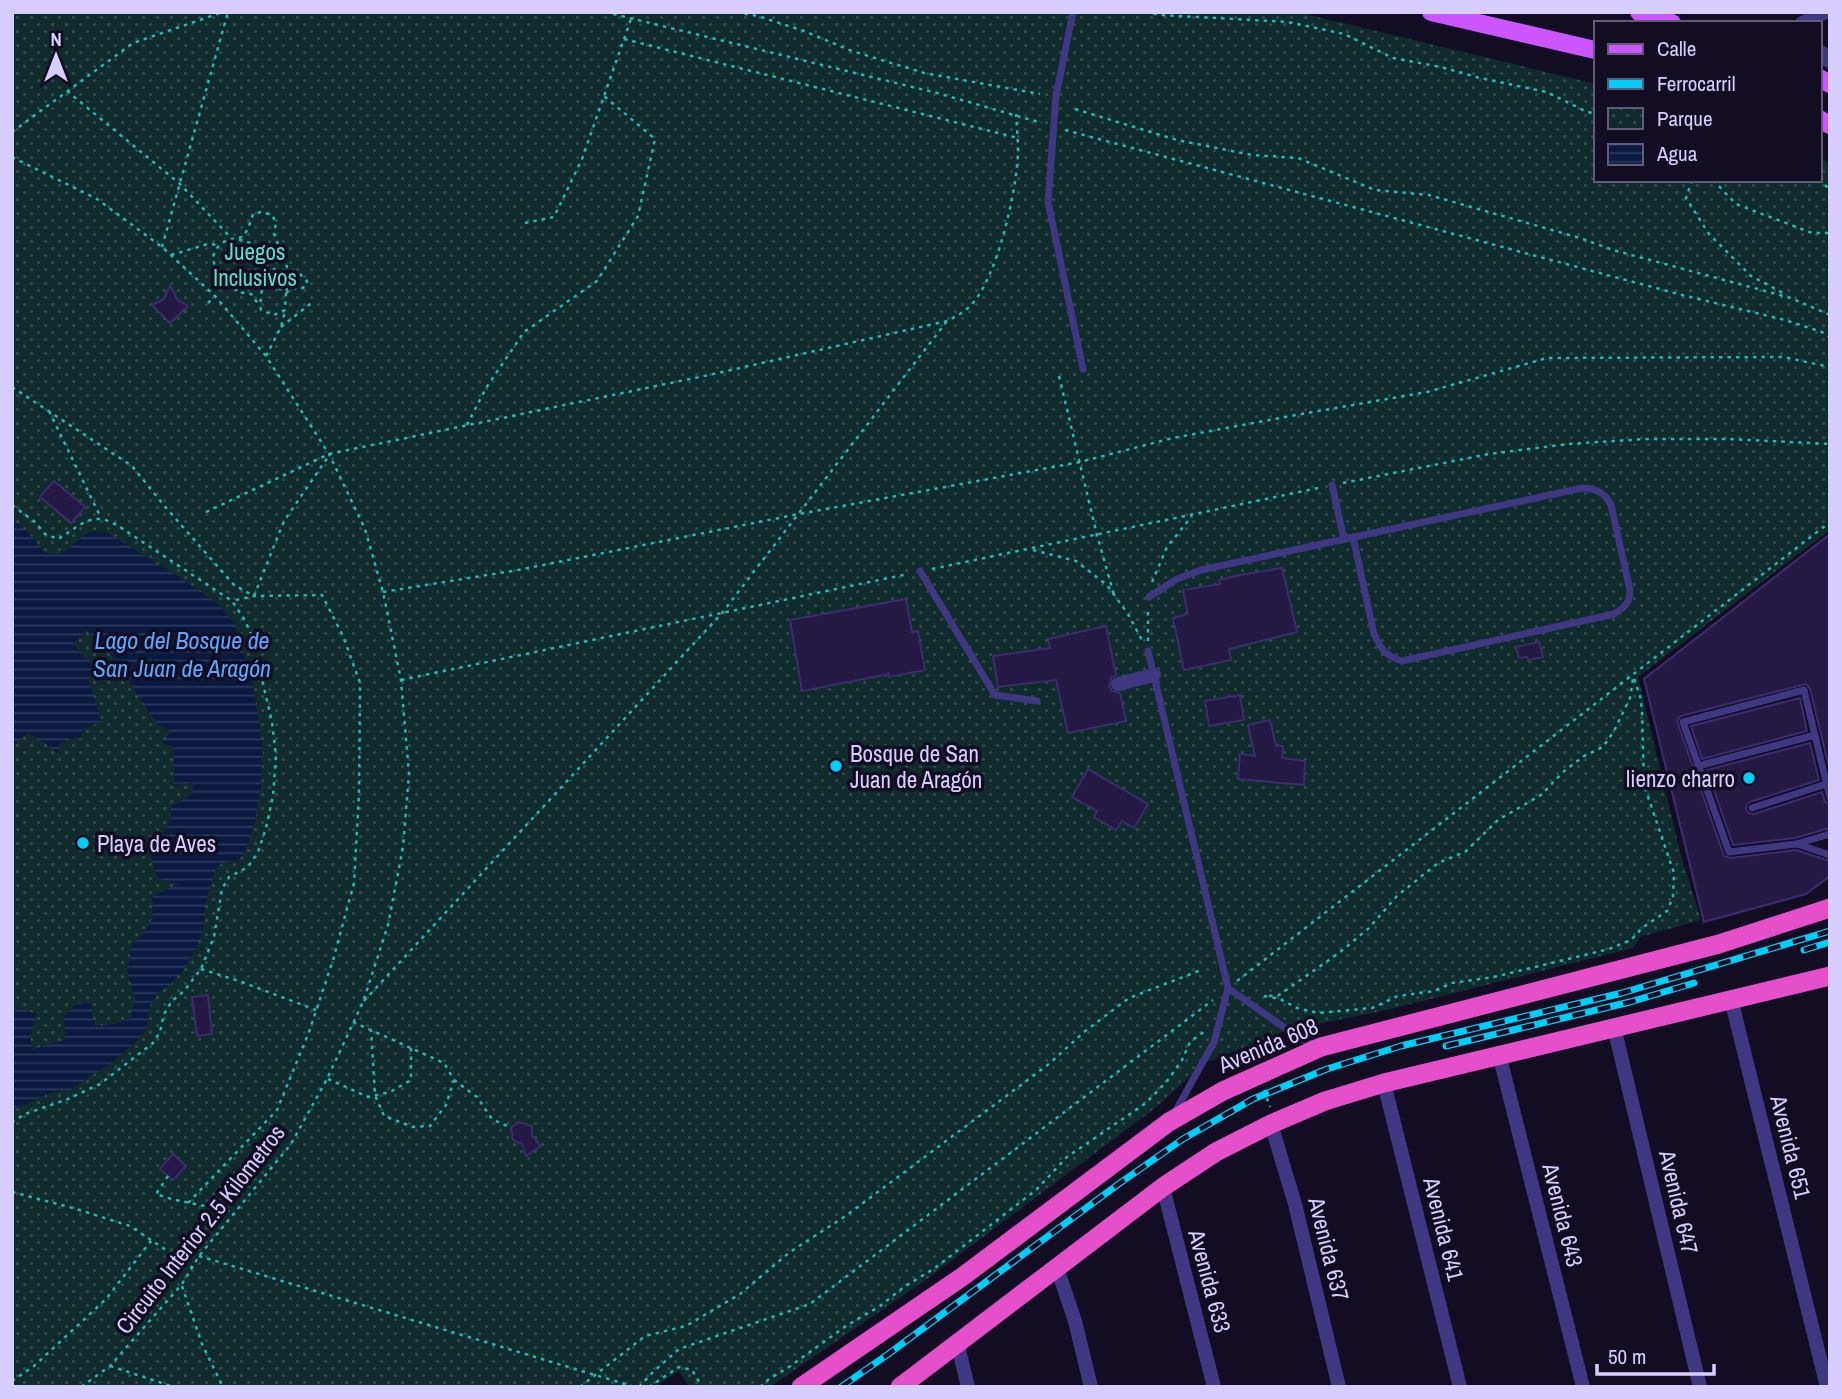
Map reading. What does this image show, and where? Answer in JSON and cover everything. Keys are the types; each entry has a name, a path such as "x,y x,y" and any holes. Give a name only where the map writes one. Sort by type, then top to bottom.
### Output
{"highway":[{"name":"Avenida 608","path":"801,1387 962,1277 1169,1122 1223,1091 1321,1047 1719,944 1830,908"},
{"path":"900,1387 1163,1187 1216,1152 1271,1124 1325,1101 1384,1083 1830,976"}],"main road":[{"path":"1432,12 1594,50"},
{"path":"1639,12 1667,19"}],"street":[{"path":"1806,21 1826,12"},
{"path":"1118,684 1154,675"},
{"name":"Avenida 651","path":"1731,999 1827,1387"},
{"name":"Avenida 647","path":"1614,1027 1700,1387"},
{"name":"Avenida 643","path":"1499,1055 1583,1387"},
{"name":"Avenida 641","path":"1384,1083 1460,1387"},
{"name":"Avenida 637","path":"1271,1124 1295,1205 1339,1387"},
{"name":"Avenida 633","path":"1163,1187 1214,1387"},
{"path":"1057,1268 1075,1321 1091,1387"},
{"path":"957,1342 968,1387"}],"lane":[{"path":"1073,12 1056,96 1048,202 1083,369"},
{"path":"1332,485 1344,539"},
{"path":"1149,597 1177,579 1201,570 1353,537 1582,488 1597,489 1606,496 1611,505 1630,598 1614,614 1402,661 1389,657 1380,648 1374,634 1353,537"},
{"path":"920,571 995,695 1037,701"},
{"path":"1149,651 1228,988 1214,1042 1169,1122"},
{"path":"1830,798 1804,690 1683,722 1729,852 1796,844 1830,834"},
{"path":"1698,766 1815,736"},
{"path":"1752,808 1826,783"},
{"path":"1796,844 1830,855"},
{"path":"1228,988 1302,1040 1321,1047"}],"path":[{"path":"12,132 133,43 223,12"},
{"path":"162,247 228,12"},
{"path":"605,12 937,93 1655,288 1785,320 1822,331 1830,337"},
{"path":"736,12 804,30 852,51 924,73 1040,94"},
{"path":"1145,12 1288,22 1344,34 1393,58 1547,92 1594,114"},
{"path":"525,223 554,217 582,159 631,19"},
{"path":"624,39 1018,138"},
{"path":"67,91 180,184 235,239 253,243 257,261 264,266 276,268 285,278 288,287 281,327 266,356"},
{"path":"466,426 486,388 524,332 597,281 638,216 654,139 604,96"},
{"path":"1075,109 1177,140 1252,155 1298,158 1376,190 1429,195 1613,250 1791,298"},
{"path":"363,1002 722,613 947,321 971,305 978,296 1000,246 1016,175 1016,114"},
{"name":"Circuito Interior 2.5 Kilometros","path":"12,157 97,199 162,247 215,296 266,356 329,454 365,529 383,592 401,680 410,774 403,847 388,925 363,1002 327,1079 292,1144 199,1256 182,1284 110,1366 81,1387"},
{"path":"1691,182 1686,198 1709,234 1751,276 1830,315"},
{"path":"1715,182 1736,204 1812,233 1830,233"},
{"path":"285,310 274,315 261,310 251,294 237,292 232,278 217,268 214,261 214,251 219,245 244,236 253,214 261,212 272,215 276,223 274,234 287,267 307,281 305,287 286,293"},
{"path":"171,256 208,244 219,245"},
{"path":"226,275 235,269 247,269 256,273 262,295 259,301 261,310"},
{"path":"261,288 279,287 286,293"},
{"path":"208,303 215,296"},
{"path":"281,327 314,301"},
{"path":"206,512 329,454 709,375 947,321"},
{"path":"383,592 518,570 1080,462 1173,438 1427,392 1547,358 1783,357 1830,367"},
{"path":"1059,376 1114,595"},
{"path":"12,387 132,466 233,585 254,596"},
{"path":"49,410 101,518"},
{"path":"401,680 1489,454 1568,444 1646,439 1728,439 1830,444"},
{"path":"254,596 284,521 329,454"},
{"path":"12,505 36,522 45,534 58,540 84,522 101,518 117,525 232,601 252,636 272,722 276,756 273,796 258,852 248,867 229,877 222,889 214,937 201,968 168,1007 160,1032 153,1043 100,1084 25,1114 12,1122"},
{"path":"199,1256 637,1387 679,1349 810,1304 1228,988 1830,523"},
{"path":"1031,549 1076,561 1107,585 1128,614 1149,651"},
{"path":"188,1203 277,1110 309,1032 333,960 354,883 359,794 360,683 343,636 323,595 254,596 232,601"},
{"path":"1633,675 1642,710 1644,785 1674,873 1673,897 1667,911 1642,928 1631,940 1609,949 1494,977 1452,983 1434,991 1398,996 1371,1008 1318,1013 1264,996 1279,995 1330,960 1369,928 1397,896 1438,863 1465,852 1498,820 1541,795 1563,772 1584,756 1603,747 1630,698 1633,675"},
{"path":"201,968 316,1010"},
{"path":"580,1387 645,1336 686,1326 740,1294 790,1252 847,1215 1049,1064 1084,1032 1129,998 1201,970"},
{"path":"353,1022 444,1063 454,1080 477,1097 492,1119 511,1128"},
{"path":"370,1030 375,1095 384,1116 413,1127 429,1126 446,1105 454,1080"},
{"path":"760,1387 935,1268 1037,1189 1067,1157 1146,1103 1167,1081 1182,1060 1190,1042 1205,1031"},
{"path":"327,1079 368,1097 390,1092 411,1080 411,1048"},
{"path":"168,1176 156,1194 235,1212"},
{"path":"12,1192 130,1226 193,1268"},
{"path":"12,1381 34,1366 106,1299 151,1241"},
{"path":"182,1284 202,1344 223,1387"},
{"path":"110,1366 174,1387"},
{"path":"649,1387 679,1367 692,1370 702,1387"}],"green space":[{"name":"Bosque de San Juan de Aragón","path":"12,12 1297,12 1592,83 1594,182 1821,182 1821,157 1830,164 1830,530 1638,677 1681,855 1701,920 1640,937 1633,948 1387,1010 1287,1030 1203,1064 1158,1106 927,1279 770,1387 689,1387 679,1371 655,1387 12,1387"}],"water":[{"name":"Lago del Bosque de San Juan de Aragón","path":"12,520 27,531 44,552 54,555 65,552 87,533 108,533 219,605 235,625 253,683 263,750 255,822 244,854 238,860 222,863 215,870 205,906 204,928 198,944 184,969 170,985 158,992 150,1006 147,1026 142,1036 114,1061 68,1091 50,1093 12,1108 12,1012 20,1008 37,1014 30,1036 33,1049 65,1040 64,1017 75,1005 91,1002 94,1026 115,1024 131,1018 135,997 127,971 132,945 143,934 153,917 152,897 178,884 157,878 149,848 166,830 171,806 193,792 192,782 175,787 174,748 163,743 171,731 159,726 137,695 121,665 86,630 73,644 95,669 88,678 102,722 82,729 81,739 65,740 57,753 28,733 12,746"}],"building":[{"path":"170,286 178,300 188,306 170,323 152,305 164,299"},
{"path":"54,481 85,507 71,523 40,497"},
{"path":"1830,534 1830,771 1810,689 1806,684 1681,716 1677,721 1724,856 1730,858 1796,850 1830,861 1830,876 1806,894 1704,922 1644,679"},
{"path":"1282,568 1297,632 1229,649 1231,660 1184,670 1173,618 1188,614 1183,590 1220,584 1219,580 1240,575"},
{"path":"906,599 912,632 918,631 925,670 889,677 889,674 802,691 790,620"},
{"path":"1106,626 1116,675 1111,678 1109,686 1112,691 1120,693 1126,721 1068,733 1056,680 998,687 993,656 1050,648 1048,639"},
{"path":"1539,642 1543,657 1528,660 1527,657 1519,658 1516,647"},
{"path":"1240,695 1244,720 1209,726 1205,701"},
{"path":"1800,698 1807,731 1702,759 1691,726"},
{"path":"1270,720 1276,746 1283,746 1282,758 1305,761 1304,785 1238,779 1240,754 1255,756 1248,725"},
{"path":"1810,743 1819,780 1750,802 1746,809 1748,813 1754,814 1822,792 1825,802 1830,804 1830,828 1795,838 1733,845 1707,770"},
{"path":"1088,769 1148,804 1134,828 1122,821 1116,830 1094,817 1097,811 1072,797"},
{"path":"208,995 212,1034 197,1036 192,997"},
{"path":"518,1122 532,1126 532,1136 541,1146 526,1156 522,1144 513,1140 511,1128"},
{"path":"173,1154 186,1166 173,1180 160,1169"}],"railway":[{"path":"841,1387 1120,1183 1183,1139 1253,1099 1327,1069 1401,1046 1622,993 1830,931"},
{"path":"1804,950 1830,942"},
{"path":"1446,1046 1630,1002 1694,983"}],"place":[{"name":"Bosque de San Juan de Aragón","path":"836,766"},
{"name":"lienzo charro","path":"1749,778"},
{"name":"Playa de Aves","path":"83,843"}],"park label":[{"name":"Juegos Inclusivos","path":"255,264"}]}
